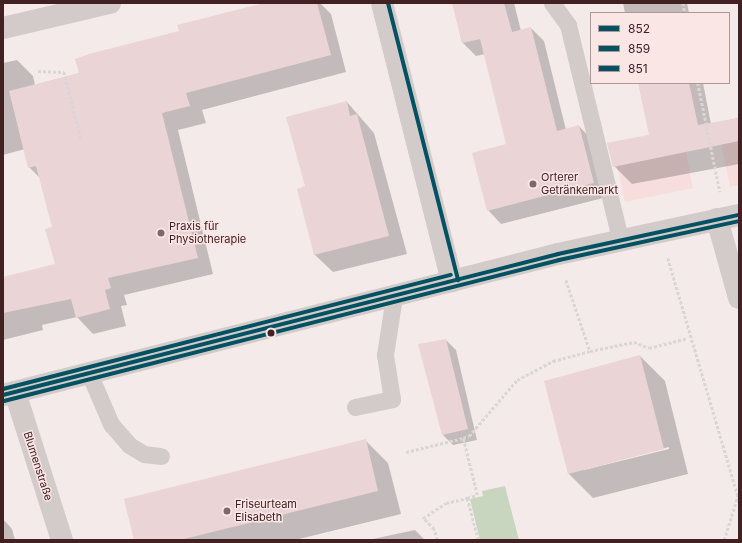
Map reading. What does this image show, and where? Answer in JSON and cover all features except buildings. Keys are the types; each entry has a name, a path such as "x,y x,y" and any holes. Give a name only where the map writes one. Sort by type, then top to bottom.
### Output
{"street":[{"path":"3,28 110,3"},
{"path":"382,3 452,281"},
{"path":"9,394 558,254 620,239 727,217 739,298"},
{"name":"Blumenstraße","path":"9,394 62,540"}],"lane":[{"path":"552,3 568,25 620,239"},
{"path":"355,407 392,399 385,355 394,296"},
{"path":"89,373 111,424 129,445 144,454 160,456"}],"path":[{"path":"38,71 64,72 81,139"},
{"path":"698,84 727,217"},
{"path":"660,231 688,338 738,492 739,500"},
{"path":"558,254 590,351"},
{"path":"406,452 469,436 517,380 553,361 590,351 634,342 649,348 688,338"},
{"path":"437,540 434,529 423,518 446,503 476,495 463,438"},
{"path":"724,540 730,531 738,492"},
{"path":"467,498 478,540"}],"shaded area":[{"path":"739,117 739,185 730,187 717,122"},
{"path":"681,128 693,188 625,202 612,142"}],"green space":[{"path":"505,486 519,540 480,540 470,499 483,496 482,491"}],"transit line":[{"name":"851","path":"388,3 458,280"},
{"name":"852","path":"3,395 558,254 739,215"},
{"name":"859","path":"4,401 559,260 739,221"},
{"name":"851","path":"3,389 451,275"}],"place":[{"name":"Orterer Getränkemarkt","path":"533,184"},
{"name":"Praxis für Physiotherapie","path":"161,233"},
{"name":"Friseurteam Elisabeth","path":"227,511"}]}
